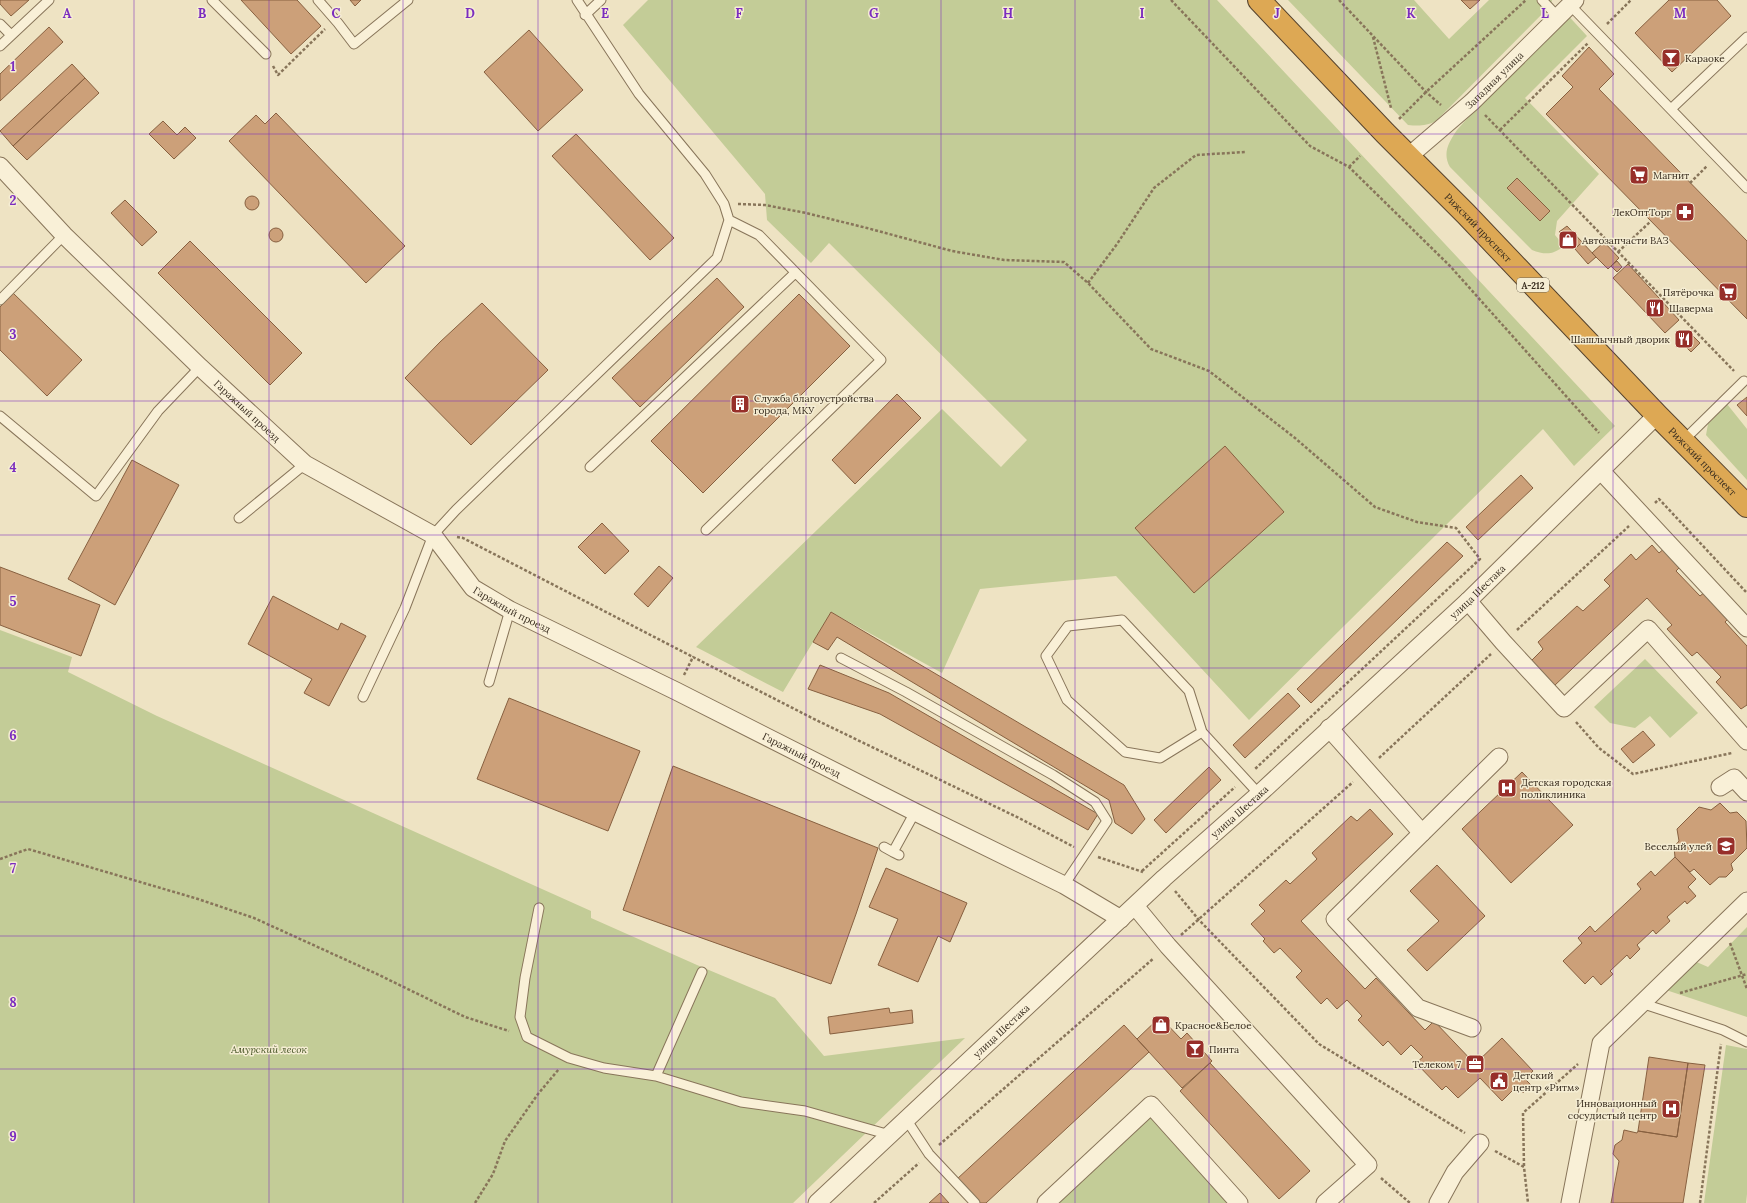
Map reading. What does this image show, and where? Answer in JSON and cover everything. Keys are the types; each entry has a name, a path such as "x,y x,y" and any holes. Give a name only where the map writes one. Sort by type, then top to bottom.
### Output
{"highway":[{"name":"Рижский проспект","path":"1260,0 1657,415 1746,504"}],"street":[{"name":"Западная улица","path":"1409,156 1472,102 1573,2"},
{"name":"Гаражный проезд","path":"0,166 64,235 200,367 305,464 433,535 473,588 510,610 676,691 914,812 1064,885 1121,919"},
{"name":"улица Шестака","path":"816,1203 1164,878 1259,794 1468,601 1657,415"},
{"path":"1601,471 1747,628"},
{"path":"1468,601 1503,642 1564,708 1648,629 1743,746"},
{"path":"1329,728 1422,833"},
{"path":"1472,1028 1418,1008 1335,919 1499,757"},
{"path":"1720,787 1734,778 1747,792"},
{"path":"1570,1203 1602,1043 1641,1003 1747,901"},
{"path":"1135,906 1168,946 1368,1165 1325,1203"},
{"path":"1046,1203 1151,1105 1239,1203"},
{"path":"1438,1203 1455,1172 1480,1143"}],"lane":[{"path":"0,46 49,0"},
{"path":"212,0 266,54"},
{"path":"318,0 354,44 408,0"},
{"path":"364,698 405,608 433,535 456,510 717,258 729,220 724,204 705,174 639,94 585,15 577,0"},
{"path":"585,15 601,0"},
{"path":"1542,0 1558,17"},
{"path":"1573,2 1598,33 1747,188"},
{"path":"0,24 11,35"},
{"path":"1671,109 1745,43"},
{"path":"706,530 881,360 759,235 729,220"},
{"path":"0,300 64,235"},
{"path":"590,467 795,272"},
{"path":"0,416 96,496 158,411 200,367"},
{"path":"1683,441 1744,381"},
{"path":"239,518 305,464"},
{"path":"489,682 510,610"},
{"path":"1202,732 1160,758 1125,752 1067,700 1046,656 1068,626 1122,620 1189,691 1202,732 1259,794"},
{"path":"841,658 906,692 1053,775 1095,802 1107,821 1064,885"},
{"path":"884,847 896,854 914,812"},
{"path":"539,908 525,978 520,1017 527,1037 569,1058 604,1068 656,1076 741,1102 805,1111 890,1135"},
{"path":"656,1076 702,972"},
{"path":"1641,1003 1723,1030 1747,1042"},
{"path":"906,1119 929,1154 976,1203"}],"path":[{"path":"1171,0 1310,146 1349,167 1450,266 1599,433"},
{"path":"1339,0 1426,92 1443,107"},
{"path":"1395,124 1426,92 1526,0"},
{"path":"1500,130 1631,0"},
{"path":"266,54 278,75 335,19"},
{"path":"1373,36 1391,109"},
{"path":"1472,102 1744,381"},
{"path":"1088,283 1117,244 1154,188 1196,155 1246,152"},
{"path":"1349,167 1360,156"},
{"path":"1690,183 1716,157"},
{"path":"724,204 765,205 793,210 952,251 1004,260 1064,262 1088,283 1152,349 1209,371 1295,438 1375,507 1417,522 1456,528 1480,559 1142,871"},
{"path":"1618,252 1651,221"},
{"path":"874,1203 1367,770 1503,642 1659,499 1747,593"},
{"path":"433,535 463,538 821,722 1019,818 1086,854 1164,878 1198,920 1318,1044 1417,1103 1480,1143 1524,1167"},
{"path":"676,691 693,657"},
{"path":"1564,708 1599,748 1633,774 1743,746"},
{"path":"0,859 28,849 247,915 377,974 465,1017 527,1037"},
{"path":"1723,924 1747,989"},
{"path":"1678,993 1747,974"},
{"path":"1700,1203 1723,1030"},
{"path":"1528,1203 1524,1167 1523,1113 1602,1043"},
{"path":"475,1203 493,1174 505,1141 538,1094 569,1058"},
{"path":"1368,1165 1410,1203"}],"green space":[{"path":"648,0 1217,0 1615,426 1574,466 1543,429 1249,720 1116,576 980,589 942,673 831,612 783,692 696,647 942,409 1001,467 1027,440 829,243 811,263 767,220 765,194 623,25"},
{"path":"1288,0 1414,0 1449,39 1489,0 1552,0 1551,5 1436,121 1426,125 1416,126 1408,125"},
{"path":"1563,10 1587,36 1525,98 1599,174 1557,221 1555,235 1564,246 1552,253 1541,253 1532,250 1450,167 1447,152 1449,143 1457,130"},
{"path":"1727,404 1747,429 1747,480 1706,435 1708,424"},
{"name":"Амурский лесок","path":"0,630 72,657 68,672 157,716 591,911 591,918 775,998 824,1056 965,1038 793,1203 0,1203"},
{"path":"1645,659 1698,713 1670,738 1650,716 1635,728 1610,723 1594,707"},
{"path":"1747,927 1747,1017 1666,990 1692,960 1708,967"},
{"path":"1726,1045 1747,1049 1746,1203 1704,1203"},
{"path":"1152,1112 1232,1203 1058,1203"}],"building":[{"path":"0,0 29,0 11,16 0,4"},
{"path":"241,0 297,0 321,26 291,54"},
{"path":"350,0 361,0 355,6"},
{"path":"1461,0 1480,0 1470,9"},
{"path":"1669,0 1717,0 1731,16 1672,72 1635,33"},
{"path":"49,27 63,42 0,101 0,74"},
{"path":"529,30 583,90 538,131 484,72"},
{"path":"1589,47 1614,74 1599,89 1747,241 1747,319 1546,114 1573,87 1562,76"},
{"path":"72,64 85,78 13,146 0,131"},
{"path":"85,78 99,93 27,160 13,146"},
{"path":"276,113 405,246 366,283 229,141 256,115 265,124"},
{"path":"163,121 177,135 185,127 196,138 174,159 149,134"},
{"path":"576,134 674,238 650,260 552,156"},
{"path":"1517,178 1550,211 1540,221 1507,188"},
{"path":"252,196 257,198 259,203 257,208 252,210 247,208 245,203 247,198"},
{"path":"125,200 157,232 142,246 111,213"},
{"path":"1567,226 1582,242 1575,249 1559,232"},
{"path":"276,228 281,230 283,235 281,240 276,242 271,240 269,235 271,230"},
{"path":"190,241 302,353 270,385 158,273"},
{"path":"1582,242 1596,257 1588,264 1575,249"},
{"path":"1604,242 1619,258 1608,269 1592,253"},
{"path":"1617,261 1622,267 1617,272 1611,266"},
{"path":"1628,264 1679,320 1665,333 1613,278"},
{"path":"717,278 744,307 640,407 612,378"},
{"path":"13,293 82,360 47,396 0,350 0,307"},
{"name":"Служба благоустройства города, МКУ","path":"799,294 850,346 703,493 651,441"},
{"path":"482,303 548,370 471,445 405,378 440,342"},
{"path":"1687,330 1700,343 1691,352 1678,339"},
{"path":"897,394 921,418 855,484 832,460"},
{"path":"1747,397 1747,416 1737,405"},
{"path":"1225,446 1284,512 1194,593 1135,528"},
{"path":"132,460 179,485 115,605 68,579"},
{"path":"1521,475 1533,488 1478,540 1466,527"},
{"path":"602,523 629,551 605,574 578,547"},
{"path":"1447,542 1463,556 1311,703 1297,689"},
{"path":"1652,545 1659,553 1666,547 1682,565 1676,571 1700,596 1705,592 1729,618 1725,622 1747,646 1747,705 1741,709 1716,682 1721,677 1697,652 1692,656 1667,629 1672,625 1647,598 1554,686 1531,661 1543,649 1538,642 1577,606 1583,611 1610,586 1604,580 1631,554 1636,560"},
{"path":"659,566 673,578 648,607 634,594"},
{"path":"0,567 100,605 81,656 0,625"},
{"path":"273,596 338,630 341,623 366,636 329,706 304,693 312,679 248,644"},
{"path":"831,612 1124,785 1145,819 1132,834 1115,823 1109,800 837,637 828,650 813,642"},
{"path":"820,665 889,693 1098,814 1088,830 880,714 808,689"},
{"path":"1288,693 1300,706 1245,758 1233,745"},
{"path":"509,698 640,751 608,831 477,779"},
{"path":"1643,731 1655,745 1633,763 1621,749"},
{"path":"673,766 878,848 831,984 623,910"},
{"path":"1209,767 1221,780 1166,833 1154,820"},
{"path":"1522,772 1573,825 1511,883 1462,829"},
{"path":"1720,803 1730,813 1737,812 1746,821 1747,848 1731,864 1733,870 1726,877 1719,877 1710,885 1694,869 1690,872 1675,857 1674,847 1679,841 1677,829 1699,807 1711,810"},
{"path":"1370,809 1393,834 1301,921 1365,989 1376,978 1425,1030 1434,1021 1475,1064 1502,1038 1533,1071 1525,1079 1531,1085 1523,1093 1517,1086 1502,1101 1480,1078 1458,1098 1446,1086 1442,1090 1416,1063 1423,1057 1411,1045 1401,1055 1388,1041 1383,1046 1358,1020 1362,1016 1347,1000 1337,1009 1327,998 1321,1004 1296,977 1302,971 1280,948 1274,953 1263,941 1265,939 1251,924 1265,911 1259,905 1286,880 1290,884 1317,859 1312,853 1351,816 1357,821"},
{"path":"1675,857 1696,879 1688,887 1696,896 1687,904 1685,901 1667,917 1670,921 1656,934 1653,930 1637,945 1640,949 1630,959 1627,955 1610,971 1613,974 1601,985 1593,976 1585,984 1563,961 1582,943 1578,938 1590,926 1595,932 1641,889 1637,884 1651,871 1655,876"},
{"path":"1437,865 1485,916 1427,971 1407,950 1439,921 1410,891"},
{"path":"886,868 967,903 950,942 938,936 918,982 878,965 898,919 869,907"},
{"path":"889,1008 890,1013 912,1010 913,1023 830,1034 828,1017"},
{"path":"1160,1017 1181,1039 1187,1033 1212,1061 1182,1088 1137,1039"},
{"path":"1124,1025 1149,1052 986,1203 979,1203 957,1179"},
{"path":"1649,1057 1688,1063 1677,1137 1638,1131"},
{"path":"1210,1063 1310,1171 1279,1199 1180,1091"},
{"path":"1688,1063 1705,1065 1683,1203 1611,1203 1619,1161 1613,1154 1615,1145 1622,1140 1624,1130 1637,1133 1638,1131 1677,1137"},
{"path":"940,1193 949,1203 929,1203"}],"place":[{"name":"Караоке","path":"1671,58"},
{"name":"Магнит","path":"1639,175"},
{"name":"ЛекОптТорг","path":"1685,212"},
{"name":"Автозапчасти ВАЗ","path":"1568,240"},
{"name":"Пятёрочка","path":"1728,292"},
{"name":"Шаверма","path":"1655,308"},
{"name":"Шашлычный дворик","path":"1684,339"},
{"name":"Служба благоустройства города, МКУ","path":"740,404"},
{"name":"Детская городская поликлиника","path":"1507,788"},
{"name":"Веселый улей","path":"1726,846"},
{"name":"Красное&Белое","path":"1161,1025"},
{"name":"Пинта","path":"1195,1049"},
{"name":"Телеком 7","path":"1475,1064"},
{"name":"Детский центр «Ритм»","path":"1499,1081"},
{"name":"Инновационный сосудистый центр","path":"1671,1109"}]}
